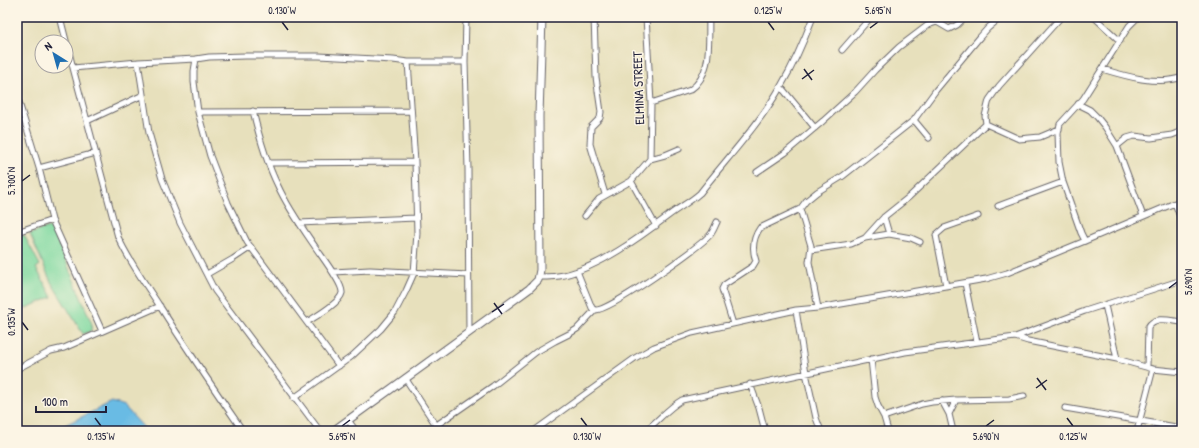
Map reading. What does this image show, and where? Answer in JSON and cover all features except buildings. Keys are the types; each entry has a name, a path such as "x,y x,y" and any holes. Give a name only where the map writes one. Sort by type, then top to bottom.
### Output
{"street":[{"path":"60,17 64,34"},
{"path":"466,17 465,62 468,169 469,332"},
{"path":"333,431 529,289 539,277 539,116 542,17"},
{"path":"594,17 595,62 601,112 600,118 591,127 590,144 605,194"},
{"name":"ELMINA STREET","path":"646,17 651,103 650,159"},
{"path":"651,103 690,90 701,80 707,64 709,17"},
{"path":"539,277 562,276 592,265 656,226 700,193 750,132 781,87 795,61 813,17"},
{"path":"842,50 871,17"},
{"path":"757,172 815,128 855,92 887,57 928,25 939,22 949,29 953,28 965,17"},
{"path":"733,324 722,289 724,286 753,266 756,261 753,252 754,244 760,228 800,209 806,201 817,192 843,176 914,120 941,84 988,28 1001,17"},
{"path":"986,124 985,116 989,100 998,86 1061,17"},
{"path":"1094,17 1120,41"},
{"path":"1086,241 1081,233 1062,182 1059,162 1060,124 1083,99 1129,26 1138,17"},
{"path":"74,68 209,57 246,56 319,56 408,62 465,62"},
{"path":"196,59 194,82 198,112 210,156 228,203 251,247 339,366"},
{"path":"138,62 149,133 162,179 180,223 216,291 320,431"},
{"path":"294,398 339,366 366,344 390,317 406,292 414,273 417,233 415,162 410,111 408,62"},
{"path":"1102,69 1136,78 1163,80 1182,77"},
{"path":"74,74 118,237 128,257 204,375 243,431"},
{"path":"781,87 815,128"},
{"path":"87,121 143,95"},
{"path":"17,96 39,168 52,220 102,331"},
{"path":"1078,104 1090,110 1097,117 1117,146 1143,216"},
{"path":"198,112 253,110 410,111"},
{"path":"253,110 259,136 277,185 299,222 333,272 342,290 340,298 307,322"},
{"path":"914,120 928,138"},
{"path":"986,124 1019,139 1040,137 1059,130"},
{"path":"865,238 884,217 909,197 986,124"},
{"path":"1117,146 1126,138 1134,136 1151,138 1172,135 1182,131"},
{"path":"585,216 599,199 605,194 631,180 650,159 679,149"},
{"path":"39,168 96,153"},
{"path":"269,163 415,162"},
{"path":"631,180 656,226"},
{"path":"998,206 1062,182"},
{"path":"534,431 635,358 654,347 692,333 796,310 818,308 986,279 1086,241 1182,200"},
{"path":"1175,203 1182,222"},
{"path":"800,209 809,236 811,250 809,262 818,308"},
{"path":"946,286 936,235 944,228 978,216"},
{"path":"884,217 889,234"},
{"path":"299,222 416,218"},
{"path":"17,232 52,220"},
{"path":"577,271 592,308 599,311 618,301 674,264 711,234 717,222"},
{"path":"811,250 851,244 865,238 889,234 911,238 920,242"},
{"path":"207,274 251,247"},
{"path":"333,272 370,270 468,275"},
{"path":"645,431 653,426 674,405 682,400 750,384 905,352 1015,337 1105,305 1182,280"},
{"path":"965,283 977,342"},
{"path":"1105,305 1117,359"},
{"path":"17,369 51,351 64,348 160,306"},
{"path":"428,431 493,386 536,352 554,340 570,334 577,329 595,310"},
{"path":"796,310 806,373 816,418 821,431"},
{"path":"1146,367 1148,327 1151,322 1156,320 1182,322"},
{"path":"1015,337 1117,359 1153,369 1182,372"},
{"path":"871,359 875,397 884,416 888,431"},
{"path":"1137,431 1153,369"},
{"path":"405,378 436,425"},
{"path":"750,384 759,408 765,431"},
{"path":"884,416 922,404 942,401 1009,399 1024,396"},
{"path":"949,414 956,400"},
{"path":"942,401 949,414 953,431"},
{"path":"1065,408 1182,428"},
{"path":"348,420 356,431"},
{"path":"974,431 988,430"}],"green space":[{"path":"48,227 53,230 92,324 91,331 83,334 51,282 30,234"},
{"path":"24,235 40,265 36,268 52,297 17,312 17,238"}],"water":[{"path":"112,402 124,406 147,431 58,431 65,425"}]}
